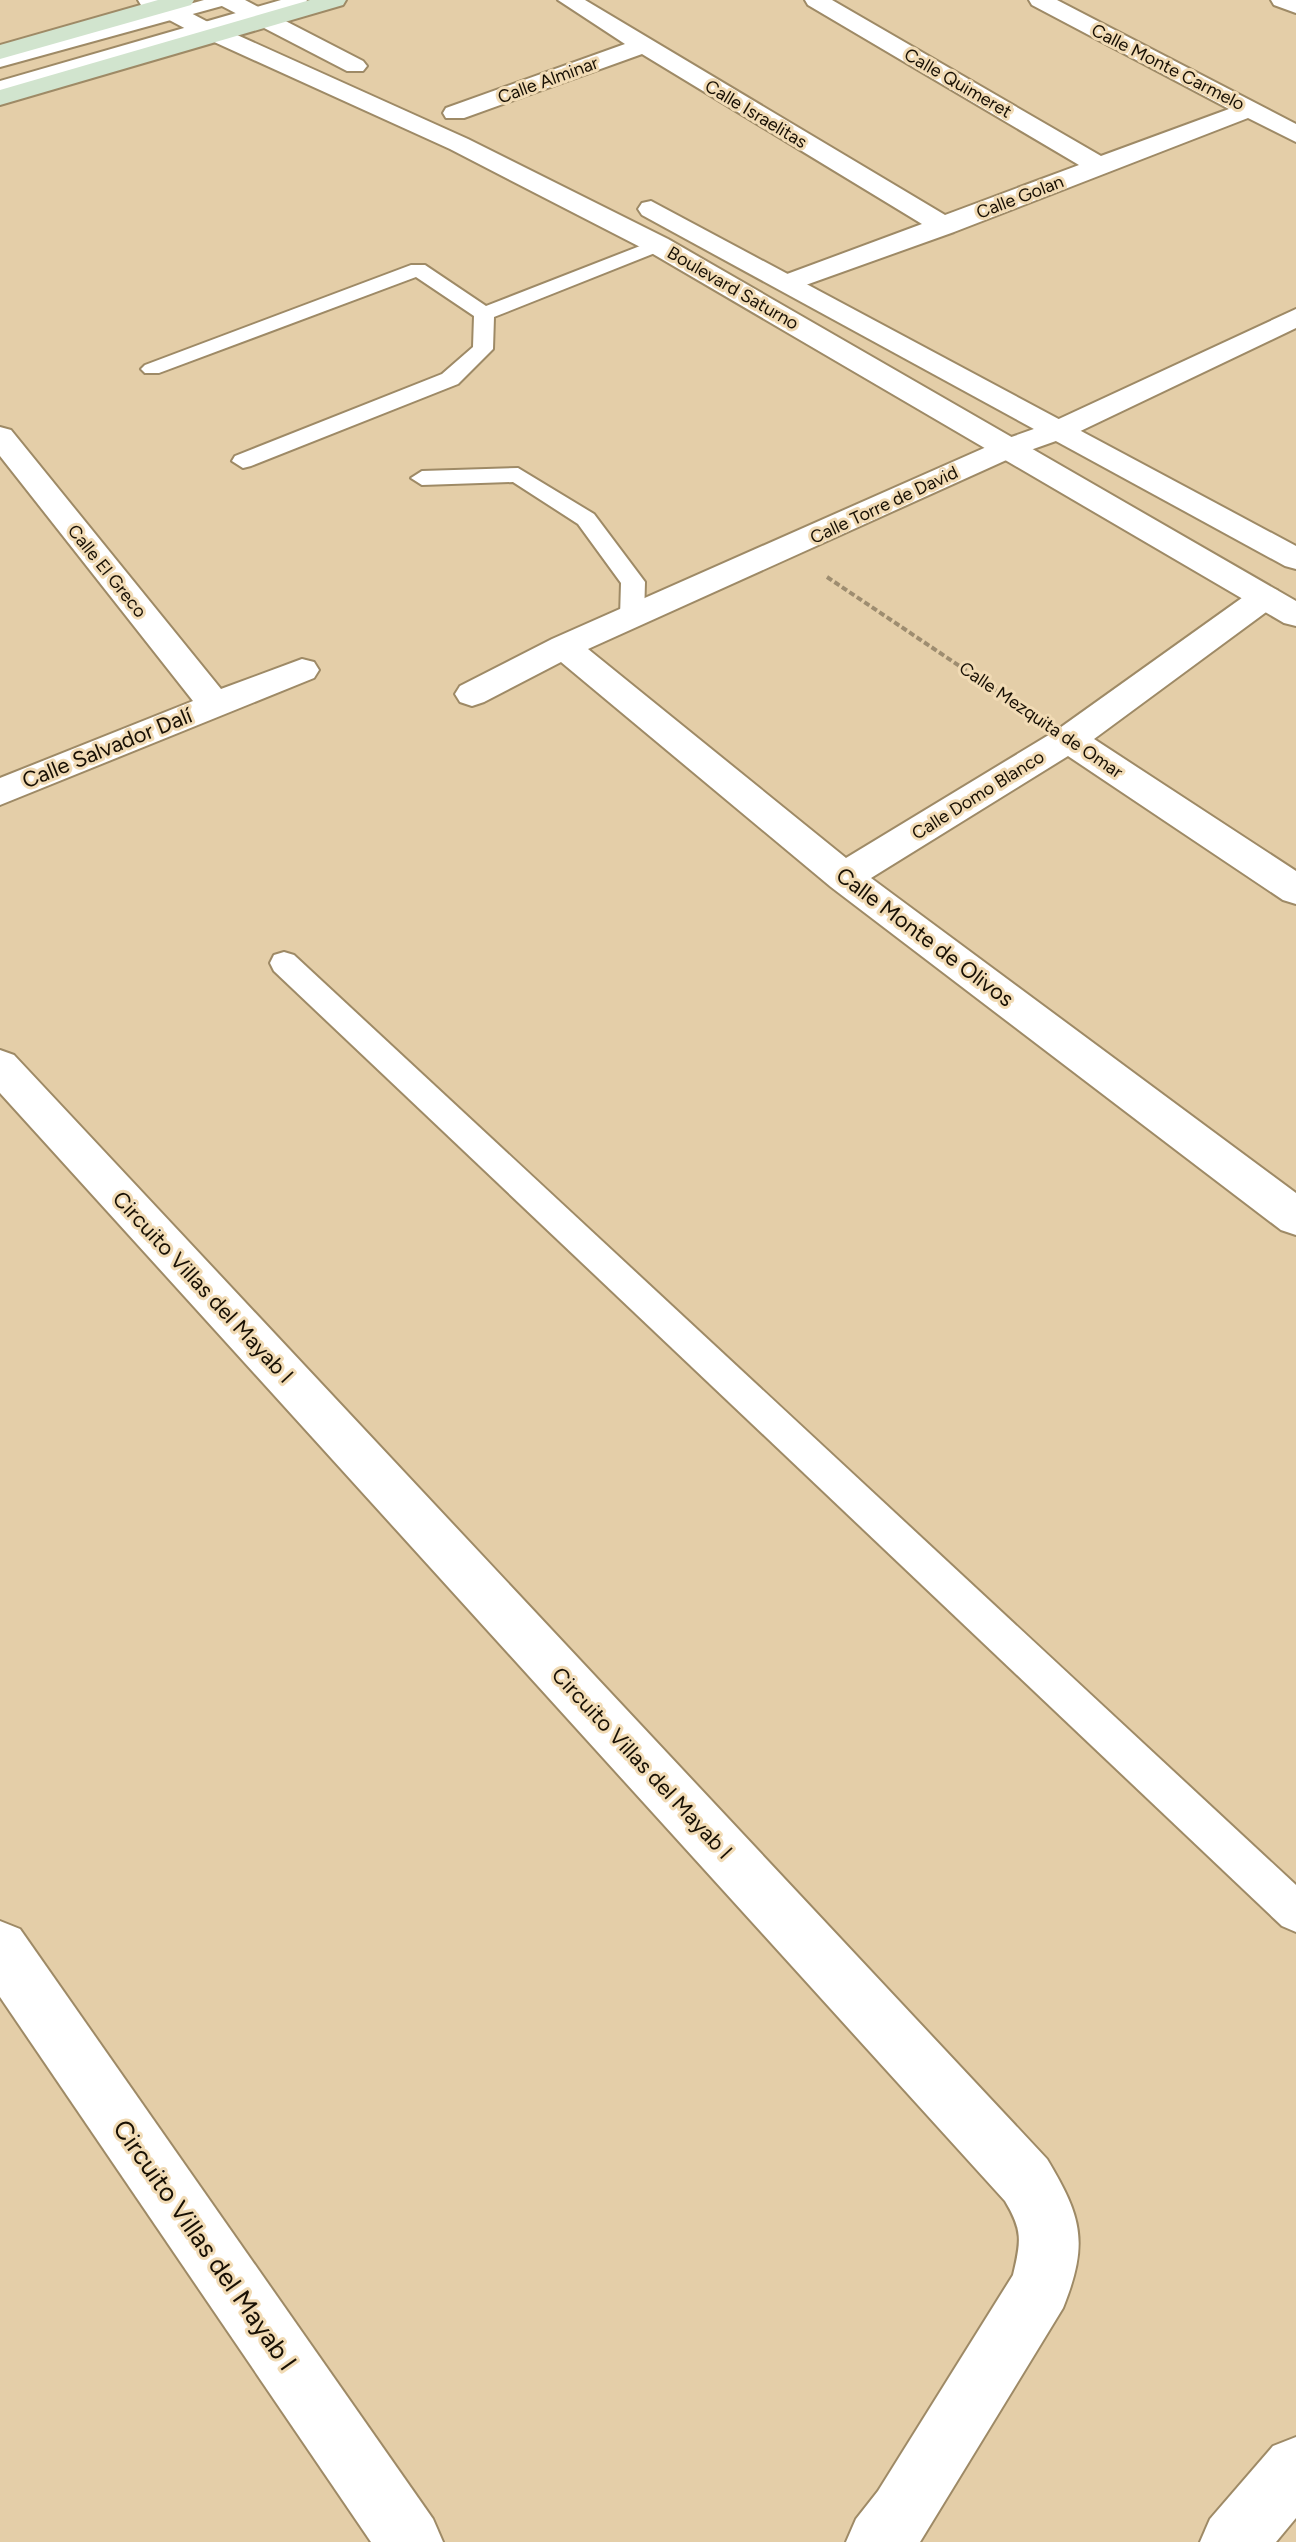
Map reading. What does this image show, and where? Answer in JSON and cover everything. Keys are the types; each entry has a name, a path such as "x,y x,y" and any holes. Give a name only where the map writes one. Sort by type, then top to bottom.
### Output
{"main road":[{"path":"0,84 229,13 335,0"},
{"path":"0,52 167,5"},
{"path":"0,98 229,13"}],"street":[{"name":"Calle Israelitas","path":"569,0 945,226"},
{"name":"Calle Quimeret","path":"816,0 1099,166"},
{"name":"Calle Monte Carmelo","path":"1040,0 1296,134"},
{"path":"1282,0 1296,6"},
{"name":"Boulevard Saturno","path":"167,5 229,13 378,77"},
{"name":"Boulevard Saturno","path":"229,13 459,144 658,245 1296,615"},
{"name":"Calle Alminar","path":"455,113 642,46"},
{"path":"429,101 497,133"},
{"name":"Calle Golan","path":"789,283 1250,109"},
{"name":"Boulevard Saturno","path":"633,201 1296,559"},
{"name":"Calle Torre de David","path":"472,694 564,647 1011,447 1059,430 1296,317"},
{"name":"Calle El Greco","path":"0,436 215,705"},
{"name":"Calle Domo Blanco","path":"844,877 1069,739 1265,597"},
{"name":"Calle Monte de Olivos","path":"564,647 844,877 1296,1217"},
{"name":"Calle Salvador Dalí","path":"0,792 302,670"},
{"name":"Calle Mezquita de Omar","path":"1069,739 1296,890"},
{"name":"Circuito Villas del Mayab I","path":"0,1066 1026,2180 1045,2212 1051,2240 1041,2286 901,2533"},
{"name":"Circuito Villas del Mayab I","path":"0,1949 410,2542"},
{"path":"1233,2542 1296,2469"}],"lane":[{"path":"229,13 299,0"},
{"path":"0,62 167,5"},
{"path":"484,314 658,245"},
{"path":"152,369 418,269 484,314"},
{"path":"243,461 450,379 483,349 484,314"},
{"path":"422,478 518,475 586,519 633,582 632,617"},
{"path":"284,963 1296,1912"}],"path":[{"name":"Calle Mezquita de Omar","path":"787,549 1069,739"}]}
